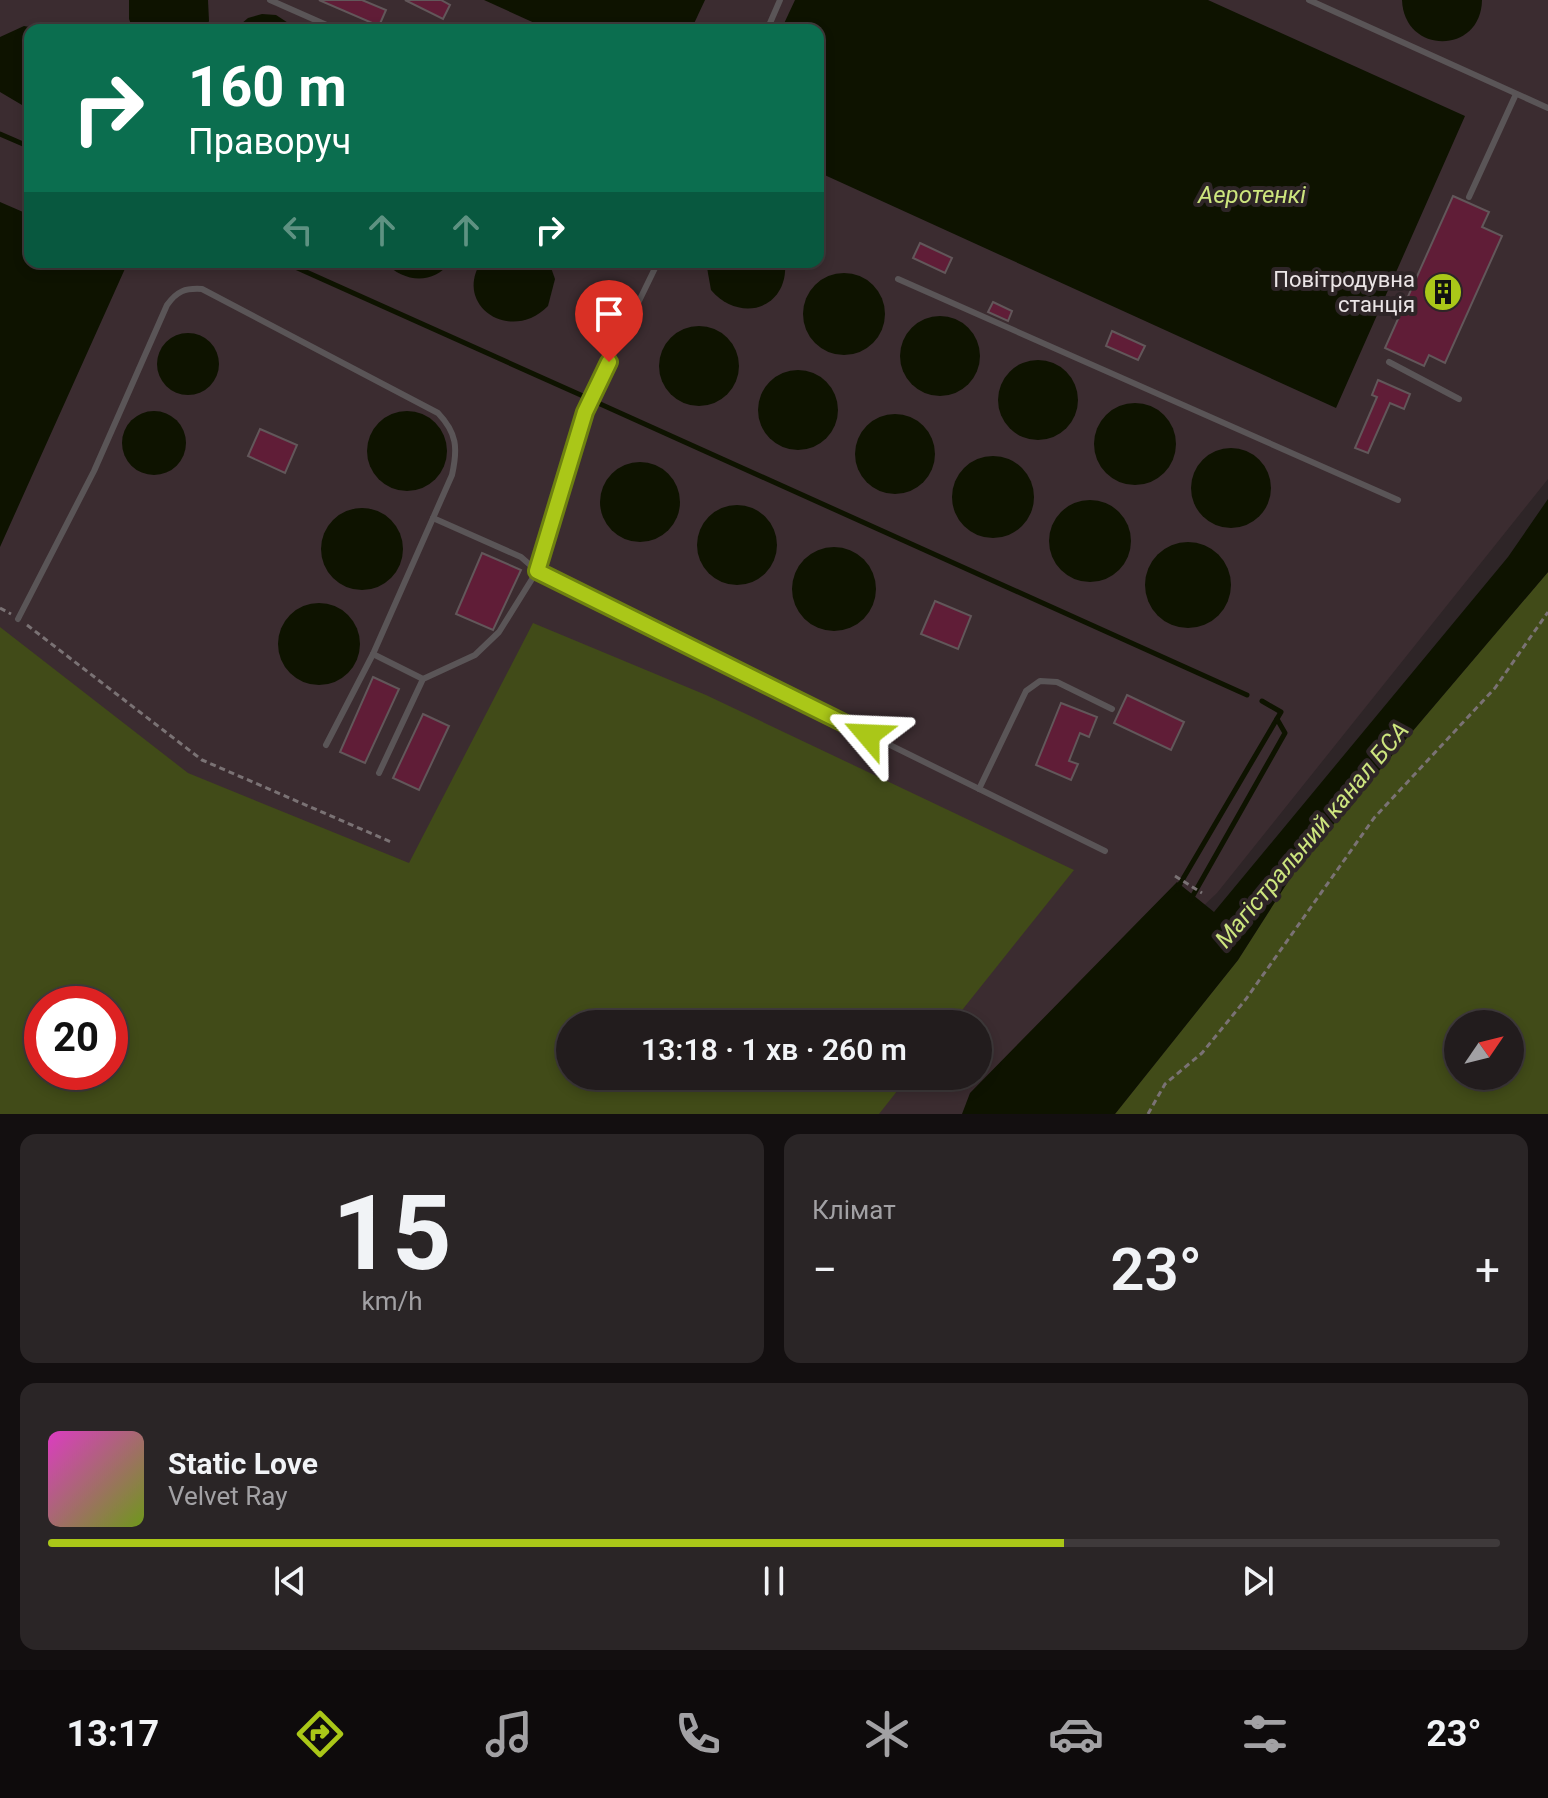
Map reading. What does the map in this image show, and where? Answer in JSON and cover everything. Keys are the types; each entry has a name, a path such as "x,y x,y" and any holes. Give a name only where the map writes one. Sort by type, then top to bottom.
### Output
{"lane":[{"path":"270,0 324,24"},
{"path":"770,24 780,0"},
{"path":"1309,0 1548,108"},
{"path":"1469,197 1516,94"},
{"path":"379,773 423,679 475,655 499,632 537,571 585,412 655,268"},
{"path":"898,279 1398,500"},
{"path":"18,619 94,471 167,305 175,293 188,288 202,289 438,413 453,429 457,452 452,475 373,654 326,745"},
{"path":"1389,362 1459,399"},
{"path":"433,518 521,557 537,571 1105,851"},
{"path":"373,654 423,679"},
{"path":"979,789 1026,691 1040,681 1057,682 1112,709"}],"path":[{"path":"0,608 202,760 391,842"},
{"path":"1148,1114 1165,1084 1202,1053 1246,999 1374,818 1495,688 1548,612"},
{"path":"1175,876 1202,893"}],"shaded area":[{"path":"0,0 1548,0 1548,479 1217,893 986,1114 0,1114"}],"green space":[{"path":"1548,572 1548,1114 1115,1114 1238,960 1298,866"},
{"path":"533,623 706,695 1074,870 962,1010 556,1010 556,1090 898,1090 879,1114 0,1114 0,627 188,773 409,863"}],"water":[{"path":"129,0 208,0 208,24 131,24"},
{"path":"484,0 705,0 694,24 537,24"},
{"name":"Аеротенкі","path":"795,0 1208,0 1465,116 1336,408 824,175 824,24 784,24"},
{"path":"1402,0 1482,0 1478,18 1469,31 1457,39 1442,41 1428,39 1415,31 1406,18"},
{"path":"262,14 276,15 290,24 241,24 248,18"},
{"path":"24,26 24,105 0,92 0,37"},
{"path":"0,202 24,212 24,268 125,268 0,547"},
{"path":"445,268 427,278 409,277 392,269"},
{"path":"478,268 551,268 555,279 548,306 533,317 518,321 490,315 474,293 474,278"},
{"path":"707,268 785,268 779,291 760,306 735,307 711,290"},
{"path":"844,273 860,276 873,285 882,298 885,314 882,330 873,343 860,352 844,355 828,352 815,343 806,330 803,314 806,298 815,285 828,276"},
{"path":"940,316 955,319 968,328 977,341 980,356 977,371 968,384 955,393 940,396 925,393 912,384 903,371 900,356 903,341 912,328 925,319"},
{"path":"699,326 714,329 727,338 736,351 739,366 736,381 727,394 714,403 699,406 684,403 671,394 662,381 659,366 662,351 671,338 684,329"},
{"path":"188,333 210,342 219,364 210,386 188,395 166,386 157,364 166,342"},
{"path":"1030,360 1046,360 1067,371 1078,392 1078,408 1067,429 1046,440 1030,440 1016,434 1004,422 998,408 998,392 1004,378 1016,366"},
{"path":"790,370 806,370 827,381 838,402 838,418 827,439 806,450 790,450 776,444 764,432 758,418 758,402 764,388 776,376"},
{"path":"1135,403 1151,406 1164,415 1173,428 1176,444 1173,460 1164,473 1151,482 1135,485 1119,482 1106,473 1097,460 1094,444 1097,428 1106,415 1119,406"},
{"path":"154,411 172,417 180,425 186,443 180,461 172,469 154,475 136,469 128,461 122,443 128,425 136,417"},
{"path":"407,411 422,414 435,423 444,436 447,451 444,466 435,479 422,488 407,491 392,488 379,479 370,466 367,451 370,436 379,423 392,414"},
{"path":"895,414 910,417 923,426 932,439 935,454 932,469 923,482 910,491 895,494 880,491 867,482 858,469 855,454 858,439 867,426 880,417"},
{"path":"1223,448 1239,448 1260,459 1271,480 1271,496 1260,517 1239,528 1223,528 1209,522 1197,510 1191,496 1191,480 1197,466 1209,454"},
{"path":"993,456 1009,459 1022,468 1031,481 1034,497 1031,513 1022,526 1009,535 993,538 977,535 964,526 955,513 952,497 955,481 964,468 977,459"},
{"path":"640,462 655,465 668,474 677,487 680,502 677,517 668,530 655,539 640,542 625,539 612,530 603,517 600,502 603,487 612,474 625,465"},
{"name":"Магістральний канал БСА","path":"1548,499 1548,572 1298,866 1238,960 1115,1114 962,1114 970,1093 973,1090 992,1090 992,1071 1177,882 1214,912 1508,557"},
{"path":"1090,500 1106,503 1119,512 1128,525 1131,541 1128,557 1119,570 1106,579 1090,582 1074,579 1061,570 1052,557 1049,541 1052,525 1061,512 1074,503"},
{"path":"729,505 745,505 766,516 777,537 777,553 766,574 745,585 729,585 715,579 703,567 697,553 697,537 703,523 715,511"},
{"path":"362,508 378,511 391,520 400,533 403,549 400,565 391,578 378,587 362,590 346,587 333,578 324,565 321,549 324,533 333,520 346,511"},
{"path":"1188,542 1204,546 1218,555 1227,569 1231,585 1227,601 1218,615 1204,624 1188,628 1172,624 1158,615 1149,601 1145,585 1149,569 1158,555 1172,546"},
{"path":"834,547 850,550 864,559 873,573 876,589 873,605 864,619 850,628 834,631 818,628 804,619 795,605 792,589 795,573 804,559 818,550"},
{"path":"319,603 335,606 348,615 357,628 360,644 357,660 348,673 335,682 319,685 303,682 290,673 281,660 278,644 281,628 290,615 303,606"}],"building":[{"path":"319,0 362,0 386,10 380,24"},
{"path":"405,0 441,0 450,5 443,19"},
{"name":"Повітродувна станція","path":"1453,196 1489,212 1482,227 1502,236 1445,363 1429,355 1424,366 1385,348"},
{"path":"920,243 952,258 945,273 913,258"},
{"path":"993,302 1012,311 1008,321 988,312"},
{"path":"1112,331 1145,346 1138,360 1106,346"},
{"path":"1378,380 1410,394 1404,409 1390,403 1368,453 1355,448 1377,397 1372,395"},
{"path":"260,429 297,445 285,473 248,456"},
{"path":"482,553 521,570 493,630 456,614"},
{"path":"935,601 971,616 958,649 921,634"},
{"path":"373,677 399,689 365,763 340,752"},
{"path":"1127,695 1184,722 1171,750 1114,723"},
{"path":"1061,703 1097,717 1089,737 1080,733 1069,761 1078,764 1071,780 1036,765"},
{"path":"423,714 449,726 419,790 393,778"}],"waterway":[{"path":"0,134 24,144"},
{"path":"297,268 583,396"},
{"path":"598,403 1247,695"},
{"path":"1177,889 1281,712 1262,701"},
{"path":"1191,899 1285,733 1277,719"}],"place":[{"name":"Повітродувна станція","path":"1443,292"}],"route":[{"path":"609,362 585,412 537,571 868,735"}]}
